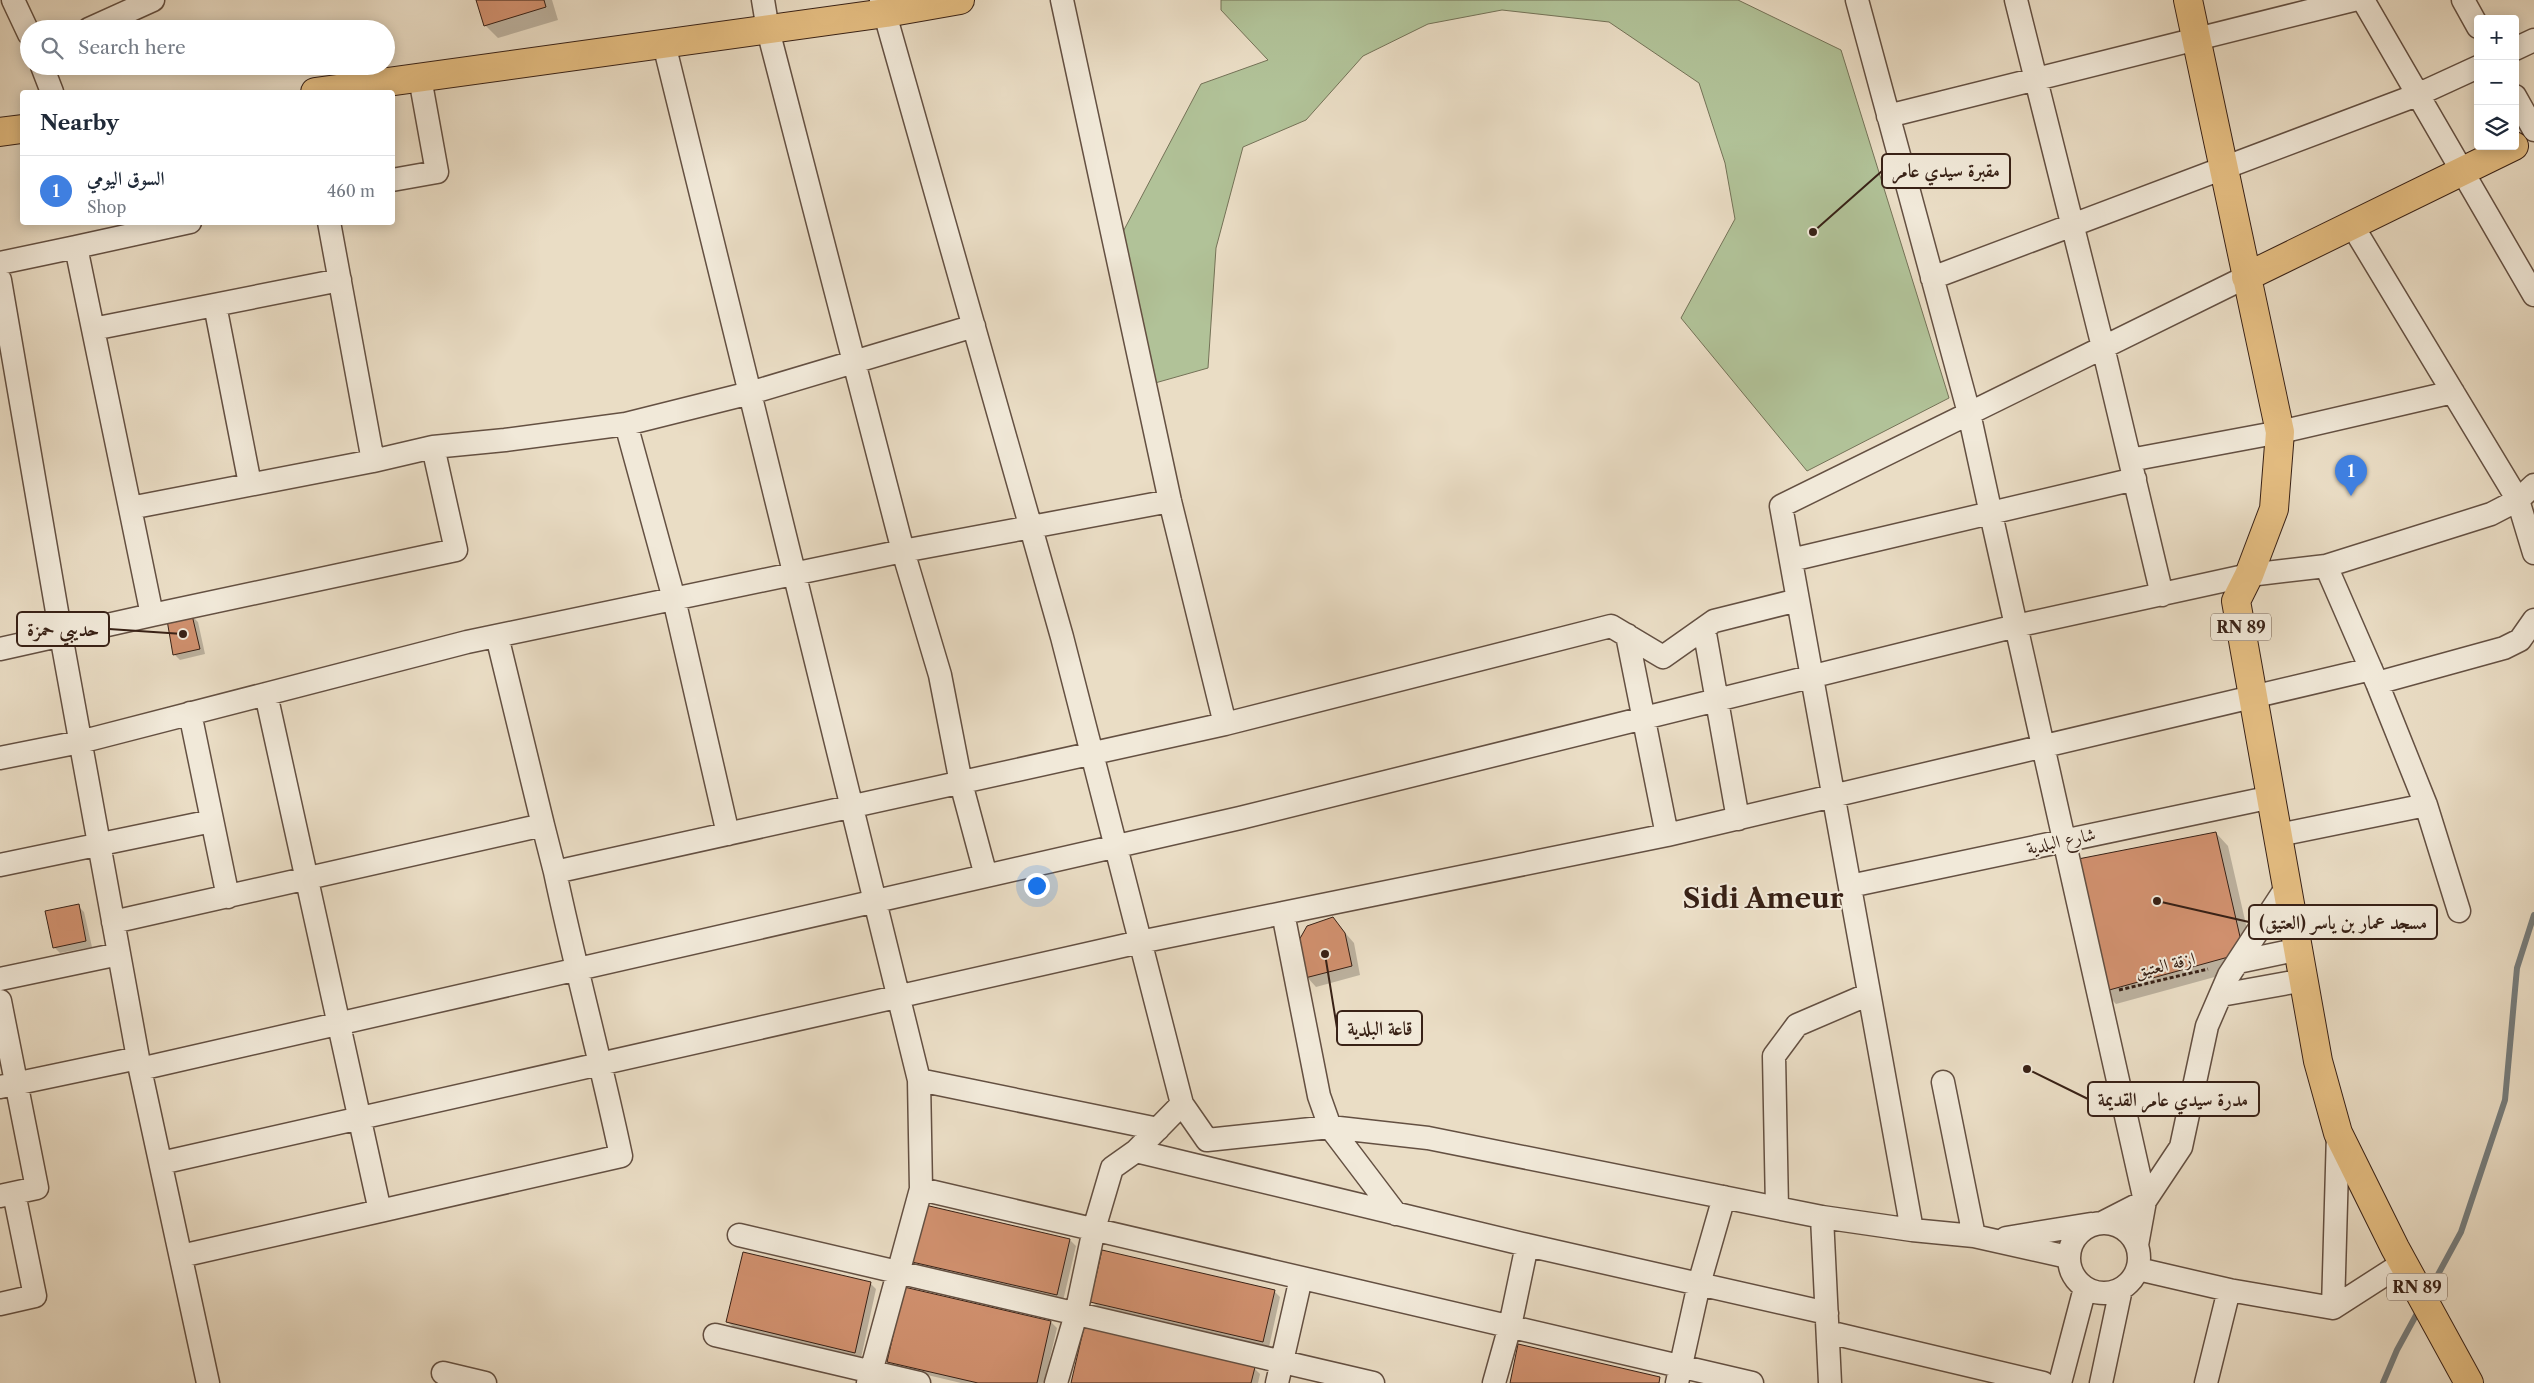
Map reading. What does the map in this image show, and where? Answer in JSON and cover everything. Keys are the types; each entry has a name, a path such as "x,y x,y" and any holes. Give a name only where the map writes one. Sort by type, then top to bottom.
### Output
{"main road":[{"path":"330,90 768,30 884,7 960,0"},
{"name":"RN 89","path":"2188,0 2280,432 2274,510 2249,575 2236,601 2300,949 2318,1061 2338,1133 2399,1256 2469,1383"},
{"path":"0,132 20,129"},
{"path":"2519,144 2534,136"},
{"path":"2246,277 2507,150"}],"street":[{"path":"13,0 22,20"},
{"path":"109,20 153,0"},
{"path":"763,0 768,30 903,551 940,675 961,783 986,876"},
{"path":"1062,0 1170,501 1225,724"},
{"path":"1857,0 1969,413 2145,1201 2137,1244"},
{"path":"2016,0 2034,79 2103,347 2162,595"},
{"path":"1888,116 2353,0"},
{"path":"2363,0 2534,295"},
{"path":"2463,0 2474,20"},
{"path":"884,7 1092,754 1182,1104 1207,1140 1330,1127 1428,1138 1822,1217 1984,1238 2068,1257"},
{"path":"2519,47 2534,40"},
{"path":"664,44 919,1080 921,1189 870,1377"},
{"path":"1932,278 2417,95 2474,69"},
{"path":"45,75 51,90"},
{"path":"395,179 437,172 420,78"},
{"path":"2519,103 2534,130"},
{"path":"0,263 176,225"},
{"path":"330,225 373,461"},
{"path":"2352,226 2453,392 2526,492 2534,553"},
{"path":"76,247 152,615"},
{"path":"1912,1230 1781,506 2246,277"},
{"path":"0,280 61,635 139,1064 208,1383"},
{"path":"93,329 340,280"},
{"path":"215,305 250,484"},
{"path":"130,508 373,461 432,447 505,440 626,424 750,393 974,326"},
{"path":"1790,560 1991,514 2132,469 2453,392"},
{"path":"626,424 674,599 728,834"},
{"path":"0,649 456,550 432,447"},
{"path":"8,1085 139,1064 338,1024 576,971 1116,847 1812,678 2016,626 2249,575 2326,566 2491,514 2526,492"},
{"path":"0,758 80,742 497,636 903,551 1170,501"},
{"path":"2326,566 2374,676 2426,805 2460,912"},
{"path":"555,872 1225,724 1611,626 1663,657 1714,621 1798,600"},
{"path":"161,1163 1140,942 1667,835 2254,698 2374,676 2504,648 2520,640 2534,620"},
{"path":"1704,628 1738,819"},
{"path":"1627,635 1667,835"},
{"path":"181,1256 621,1156 601,1064 576,971 555,872 497,636"},
{"path":"266,694 380,1211"},
{"path":"190,713 228,897"},
{"name":"شارع البلدية","path":"1850,886 2272,797"},
{"path":"2279,835 2426,805"},
{"path":"0,865 212,821"},
{"path":"113,922 543,825"},
{"path":"1984,1238 2098,1223 2118,1225 2130,1233 2137,1244 2140,1257 2138,1269 2131,1281 2121,1289 2109,1293 2096,1292 2085,1288 2076,1280 2070,1269 2068,1257 2072,1243 2079,1232 2098,1223 2145,1201 2181,1147 2207,1026 2220,995 2238,962 2288,884"},
{"path":"1283,914 1319,1096 1330,1127 1396,1214"},
{"path":"2238,962 2300,949"},
{"path":"0,979 119,954"},
{"path":"2220,995 2304,980"},
{"path":"1777,1208 1774,1056 1797,1025 1869,994"},
{"path":"0,1001 8,1085 36,1188 7,1194 35,1296 0,1304"},
{"path":"919,1080 1158,1129"},
{"path":"1943,1082 1984,1238"},
{"path":"1056,1383 1076,1314 1094,1229 1112,1168 1136,1151 1182,1104"},
{"path":"2333,1308 2338,1133"},
{"path":"1136,1151 1527,1245 1700,1284 2043,1383"},
{"path":"921,1189 1510,1326 1678,1375 1752,1383"},
{"path":"1678,1375 1724,1197"},
{"path":"1822,1217 1830,1383"},
{"path":"739,1236 1076,1314 1280,1372 1373,1383"},
{"path":"1494,1383 1510,1326 1527,1245"},
{"path":"2138,1269 2229,1290 2333,1308 2399,1256"},
{"path":"1280,1372 1301,1278"},
{"path":"2060,1383 2085,1288"},
{"path":"2101,1383 2121,1289"},
{"path":"2206,1383 2229,1290"},
{"path":"715,1335 870,1377 919,1383"},
{"path":"443,1373 485,1383"}],"path":[{"name":"ازقة العتيق","path":"2099,995 2238,962"}],"green space":[{"path":"1221,0 1738,0 1841,50 1949,398 1807,471 1681,318 1735,219 1725,163 1699,83 1609,22 1502,10 1428,24 1363,56 1306,120 1243,147 1216,248 1208,368 1148,385 1116,245 1201,84 1268,60 1221,10"}],"building":[{"path":"476,0 544,0 546,7 484,26"},
{"path":"192,615 200,649 173,655 167,620"},
{"path":"2216,832 2241,941 2232,956 2102,992 2073,860"},
{"path":"79,904 86,941 53,948 45,911"},
{"path":"1333,917 1345,933 1352,966 1305,978 1298,942 1307,926"},
{"path":"925,1205 1070,1239 1057,1295 912,1262"},
{"path":"1102,1250 1275,1290 1263,1342 1090,1302"},
{"path":"743,1252 871,1282 855,1353 726,1322"},
{"path":"904,1287 1051,1321 1037,1383 978,1383 887,1362"},
{"path":"1084,1327 1255,1367 1251,1383 1071,1383"},
{"path":"1518,1344 1660,1377 1659,1383 1510,1383"}],"waterway":[{"path":"2428,1293 2461,1232 2505,1100 2517,968 2534,915"},
{"path":"2383,1383 2397,1350 2420,1308"}],"place":[{"name":"مقبرة سيدي عامر","path":"1813,232"},
{"name":"السوق اليومي","path":"2351,496"},
{"name":"حديبي حمزة","path":"183,634"},
{"name":"مسجد عمار بن ياسر (العتيق)","path":"2157,901"},
{"name":"قاعة البلدية","path":"1325,954"},
{"name":"مدرة سيدي عامر القديمة","path":"2027,1069"}],"district":[{"name":"Sidi Ameur","path":"1763,898"}]}
